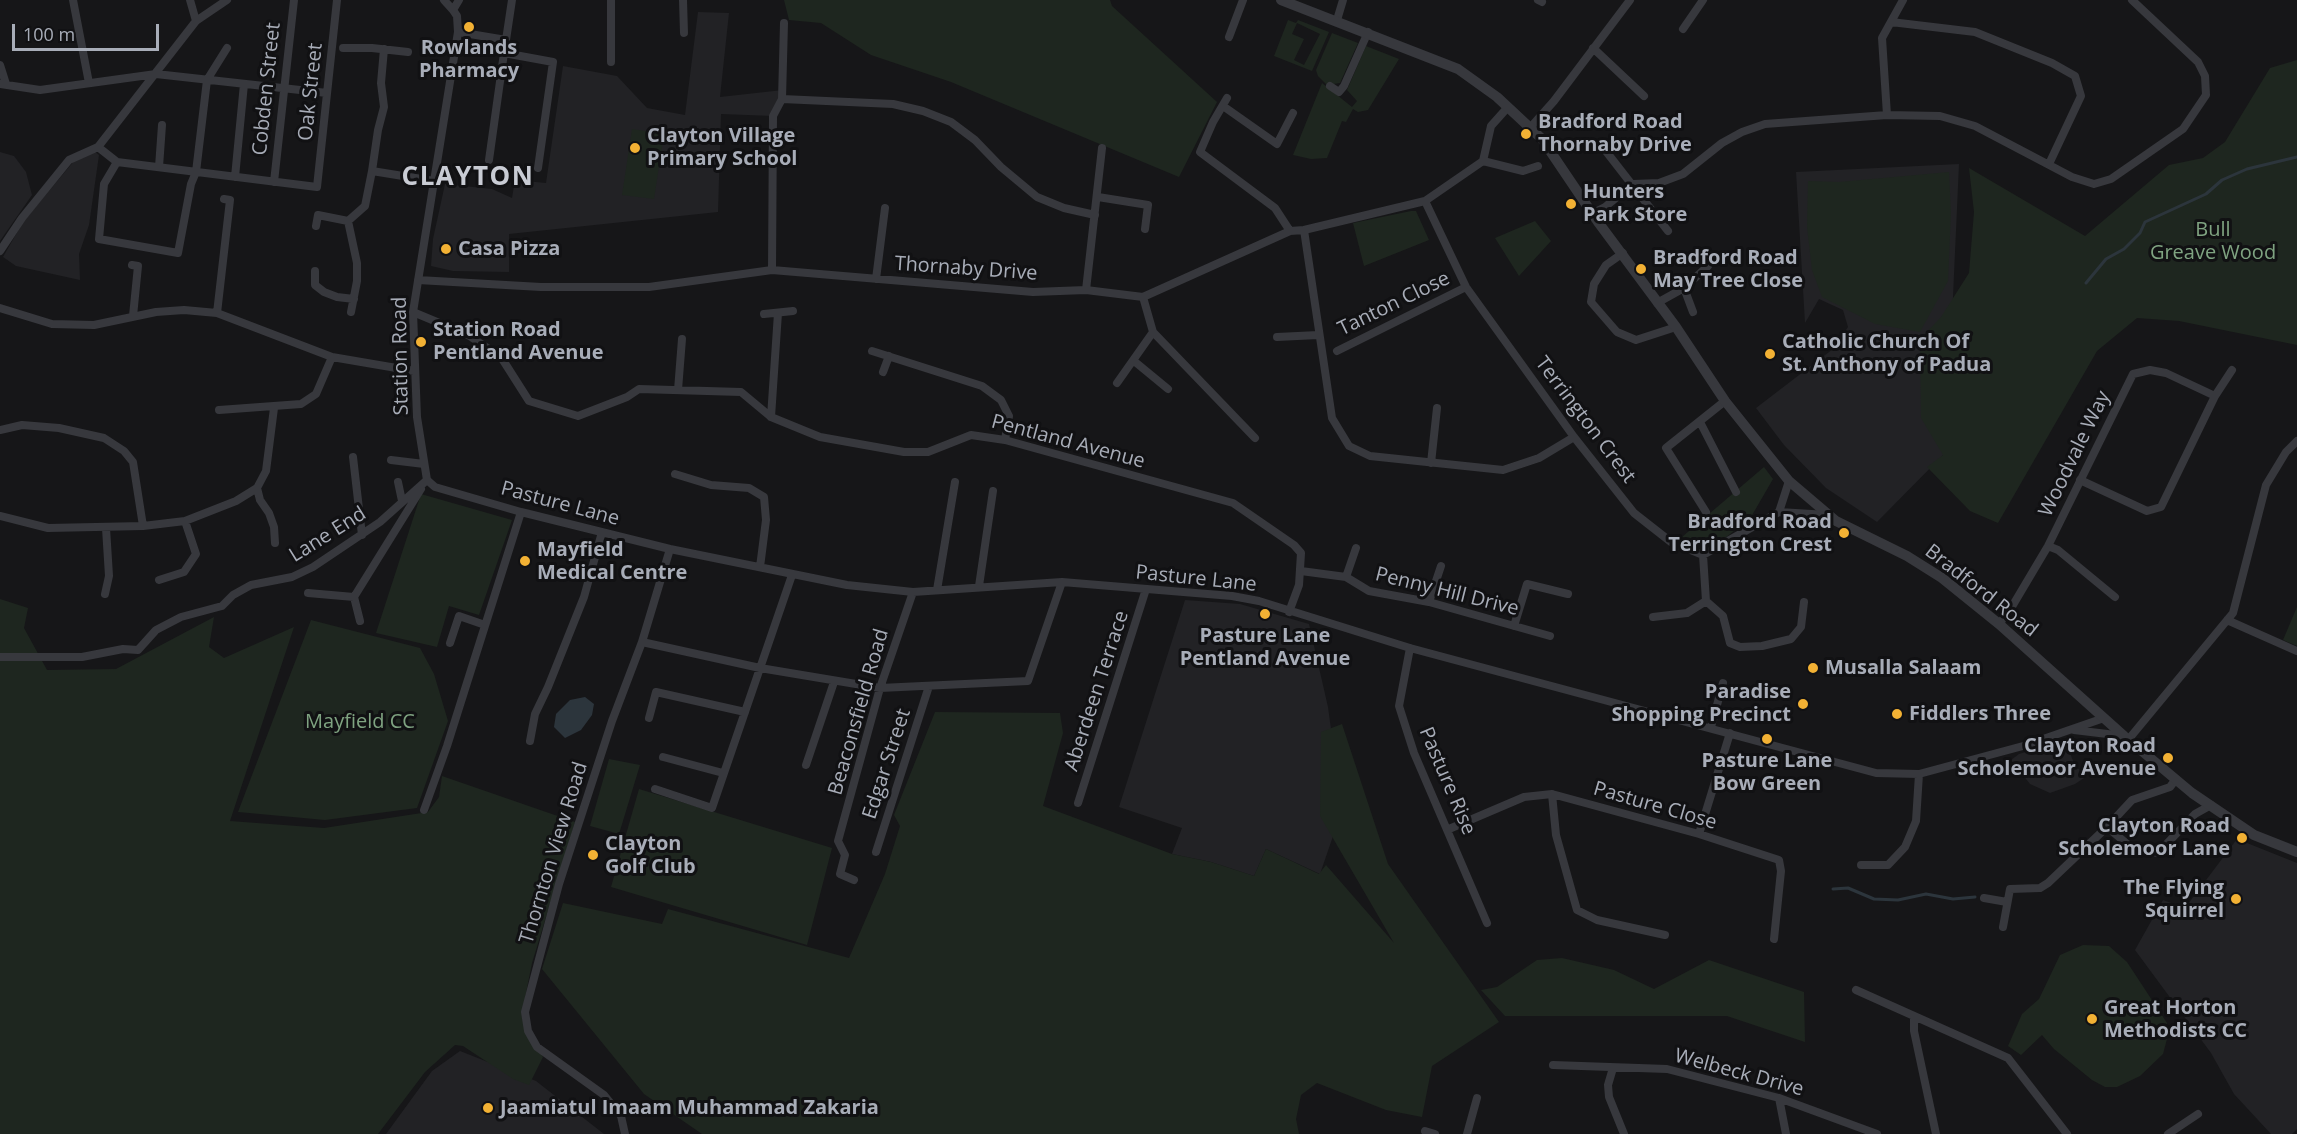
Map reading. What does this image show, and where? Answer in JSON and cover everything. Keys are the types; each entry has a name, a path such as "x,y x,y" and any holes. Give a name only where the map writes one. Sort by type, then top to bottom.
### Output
{"street":[{"path":"73,0 89,83"},
{"path":"190,0 196,21"},
{"path":"0,251 22,218 69,160 98,147 196,21 227,0"},
{"name":"Cobden Street","path":"274,182 294,0"},
{"name":"Oak Street","path":"274,182 317,187 337,0"},
{"path":"444,0 453,10 459,0"},
{"path":"489,160 513,0"},
{"path":"610,0 611,62"},
{"path":"684,0 684,33"},
{"path":"1229,37 1243,0"},
{"name":"Bradford Road","path":"1281,0 1458,69 1508,107 1542,139 1676,327 1725,401 1789,481 1836,521 1907,556 1942,578 1999,624 2126,738 2211,805 2254,835 2297,852"},
{"path":"1337,20 1343,0"},
{"path":"1530,128 1554,101 1630,0"},
{"path":"1683,29 1703,0"},
{"path":"1887,115 1882,38 1903,0"},
{"path":"1593,213 1605,207 1633,184 1659,183 1683,174 1722,142 1765,124 1887,115 1940,116 1975,126 2072,177 2094,184 2111,180 2183,129 2206,95 2205,76 2198,62 2132,0"},
{"name":"Station Road","path":"424,465 414,371 413,312 458,32 457,16 453,10"},
{"path":"1891,22 1975,32 2052,63 2075,76 2081,96 2049,164"},
{"path":"772,270 773,116 782,99 784,23"},
{"path":"458,32 506,40"},
{"path":"1339,92 1368,32"},
{"path":"117,162 104,184 99,239 178,253 191,184 196,172 207,80 227,48"},
{"path":"343,48 408,52"},
{"path":"1593,48 1644,96"},
{"path":"348,221 365,206 384,106 381,83 384,50"},
{"path":"504,53 553,62 538,168"},
{"path":"0,65 3,84 40,90 156,74 327,93"},
{"path":"235,177 244,84"},
{"path":"1330,86 1348,98"},
{"path":"782,99 892,104 922,111 951,122 975,140 1001,167 1037,197 1064,208 1095,214"},
{"path":"1290,231 1275,208 1200,152 1225,102 1276,144 1293,113"},
{"path":"1255,438 1153,332 1143,297 1290,231 1304,230 1425,201 1483,161 1491,126 1508,107"},
{"path":"159,167 162,125"},
{"path":"98,147 117,162 274,182"},
{"path":"1086,290 1102,148"},
{"path":"1605,150 1668,231"},
{"path":"1483,161 1524,171 1538,166"},
{"path":"372,171 434,181"},
{"path":"1098,197 1148,205 1145,229"},
{"path":"217,313 230,200 224,199"},
{"name":"Terrington Crest","path":"1425,201 1466,287 1574,437 1634,513 1671,542 1703,555"},
{"path":"876,279 885,208"},
{"path":"316,226 318,215 348,221"},
{"path":"348,221 357,263 351,312"},
{"path":"1304,230 1332,418 1349,446 1370,456 1503,470 1539,458 1574,437"},
{"path":"1623,253 1606,265 1594,284 1591,302 1617,332 1636,340 1676,327"},
{"path":"132,265 138,266 134,316"},
{"path":"1657,303 1684,288 1708,266"},
{"name":"Thornaby Drive","path":"418,280 541,287 649,287 772,270 1034,292 1086,290 1143,297"},
{"path":"315,271 315,285"},
{"path":"315,285 337,297 354,299"},
{"path":"306,290 315,285"},
{"name":"Tanton Close","path":"1337,351 1466,287"},
{"path":"1684,288 1693,312"},
{"path":"0,308 52,324 94,325 134,316 184,310 217,313 332,357 414,371"},
{"path":"764,314 793,311"},
{"name":"Pentland Avenue","path":"413,312 468,335 501,357 529,401 578,416 627,397 639,389 741,392 771,417 820,437 904,452 928,452 971,435 1005,441 1233,503 1294,545 1301,553 1301,571"},
{"path":"771,417 778,313"},
{"path":"1117,383 1153,332"},
{"path":"1277,337 1318,335"},
{"path":"678,390 682,339"},
{"path":"872,351 982,386 1001,400 1009,416 1005,441"},
{"path":"883,372 889,356"},
{"path":"219,410 259,406 274,408 301,404 316,394 332,357"},
{"path":"1134,361 1168,389"},
{"name":"Woodvale Way","path":"1999,624 2010,610 2048,546 2133,374 2150,370 2166,373 2215,396"},
{"path":"2080,480 2147,511 2161,507 2215,396 2232,370"},
{"path":"1706,512 1666,448 1725,401"},
{"path":"0,516 48,528 143,526 185,521 236,501 257,488 266,471 274,408"},
{"path":"1431,463 1437,408"},
{"path":"1700,422 1736,492"},
{"path":"0,430 22,424 59,428 104,438 124,451 133,462 143,526"},
{"path":"2126,738 2233,613 2266,485 2286,452 2297,441"},
{"path":"353,457 362,535"},
{"path":"360,621 354,597 427,480 424,465 391,460"},
{"path":"675,474 711,485 749,488 764,497 766,520 760,567"},
{"name":"Lane End","path":"0,657 82,657 123,649 138,650 156,630 182,617 222,606 233,595 250,585 292,577 313,567 362,535 427,480"},
{"name":"Pasture Lane","path":"427,480 435,487 521,512 670,549 847,585 913,592 1062,582 1232,596 1410,648 1876,773 1919,774 2023,746 2104,718"},
{"path":"1779,512 1789,481"},
{"path":"398,482 402,501"},
{"path":"937,590 955,482"},
{"path":"257,488 260,500 270,513 275,543"},
{"path":"980,586 993,491"},
{"path":"424,810 521,512"},
{"path":"1804,602 1801,627 1791,639 1762,646 1740,647 1730,643 1723,616 1706,601 1703,555 1779,512 1828,514"},
{"path":"159,580 184,572 191,565 196,554 185,521"},
{"path":"105,594 109,576 106,528"},
{"path":"530,741 535,714 584,597 602,532"},
{"path":"2048,546 2058,550 2115,597"},
{"path":"1346,577 1356,548"},
{"name":"Thornton View Road","path":"625,1134 621,1116 604,1095 537,1047 528,1031 525,1012 559,884 612,721 642,642 670,549"},
{"path":"1429,602 1441,566"},
{"path":"1289,612 1301,571"},
{"name":"Penny Hill Drive","path":"1301,571 1346,577 1369,591 1429,602 1550,636"},
{"path":"655,789 712,808 792,575"},
{"path":"642,642 760,668 880,688 1028,681 1062,582"},
{"path":"1514,626 1527,584 1568,594"},
{"name":"Aberdeen Terrace","path":"1078,803 1146,589"},
{"name":"Beaconsfield Road","path":"854,880 840,874 845,855 838,841 880,688 913,592"},
{"path":"308,593 354,597"},
{"path":"1653,617 1687,613 1706,601"},
{"path":"450,643 459,616 485,625"},
{"path":"2227,620 2297,651"},
{"name":"Pasture Rise","path":"1410,648 1399,706 1414,753 1449,829 1487,923"},
{"path":"806,765 834,682"},
{"path":"1711,727 1723,683"},
{"name":"Edgar Street","path":"876,852 929,686"},
{"path":"649,718 656,692 745,712"},
{"name":"Pasture Lane","path":"2071,729 2126,738"},
{"path":"1699,834 1730,733"},
{"path":"663,757 723,773"},
{"path":"1861,865 1888,864 1905,847 1916,821 1919,774"},
{"path":"2003,927 2010,889 2040,888 2061,874 2132,800 2170,787 2176,779"},
{"path":"1552,794 1556,835 1577,910 1597,920 1665,935"},
{"name":"Pasture Close","path":"1449,829 1524,796 1552,794 1699,834 1779,860 1781,871 1774,939"},
{"path":"2107,827 2132,848 2158,853 2195,814 2211,805"},
{"path":"1984,898 2007,902"},
{"path":"1856,990 1914,1018 2008,1058 2067,1134"},
{"path":"1914,1018 1915,1040 1936,1134"},
{"name":"Welbeck Drive","path":"1553,1065 1667,1069 1779,1098 1877,1134"},
{"path":"1613,1068 1608,1085 1609,1097 1624,1134"},
{"path":"1467,1134 1477,1098"},
{"path":"1779,1098 1786,1134"},
{"path":"2168,1134 2198,1114"},
{"path":"1425,1131 1435,1134"}],"shaded area":[{"name":"Clayton Village Primary School","path":"698,12 729,13 720,97 783,90 773,116 721,114 718,212 509,234 509,272 453,271 431,266 433,239 445,184 492,189 512,198 515,180 546,183 563,66 617,76 647,108 685,115"},
{"path":"94,151 99,155 89,225 79,254 80,280 16,266 3,257 23,222 74,161"},
{"path":"0,152 14,156 26,172 32,195 0,241"},
{"path":"1959,164 1946,452 1877,522 1826,488 1784,445 1756,408 1833,349 1848,327 1843,310 1819,299 1805,323 1796,172"},
{"path":"1185,600 1240,604 1309,624 1328,707 1342,810 1320,874 1266,849 1254,876 1211,862 1172,854 1182,828 1119,807"},
{"path":"585,697 594,704 592,715 581,730 565,738 554,727 556,714 570,700"},
{"path":"2065,740 2075,766 2087,776 2075,784 2050,793 2030,784 2011,760 2019,754"},
{"path":"2237,839 2297,863 2297,1129 2292,1134 2271,1134 2234,1094 2211,1053 2135,950 2163,900 2185,908"},
{"name":"Jaamiatul Imaam Muhammad Zakaria","path":"460,1051 536,1081 604,1134 386,1134 432,1071"}],"green space":[{"path":"784,0 1110,0 1112,6 1217,102 1179,177 951,82 871,55 821,23 789,20"},
{"path":"1288,20 1296,23 1298,20 1329,32 1312,71 1274,56","holes":["1297,23 1320,34 1304,65 1294,60 1304,39 1292,34"]},
{"path":"1332,33 1358,43 1340,83 1327,85 1318,76 1316,70"},
{"path":"1366,46 1399,59 1368,110 1358,112 1353,109 1346,122 1342,121 1327,158 1311,159 1293,155 1322,83 1352,107 1357,101 1347,90"},
{"name":"Bull Greave Wood","path":"2297,60 2297,345 2179,321 2137,318 2097,351 1998,523 1970,511 1927,467 1943,455 1921,418 1920,339 1941,317 1969,273 1974,212 1969,168 2085,236 2169,165 2203,158 2225,142 2270,68"},
{"path":"632,129 664,134 654,199 622,195"},
{"path":"1949,172 1951,213 1948,281 1920,332 1875,324 1822,297 1812,270 1807,227 1808,181 1839,182"},
{"path":"1416,211 1429,240 1364,266 1353,223"},
{"path":"1535,221 1551,241 1519,276 1495,238"},
{"path":"1764,467 1773,479 1751,517 1719,543 1700,546 1682,537"},
{"path":"421,494 512,520 479,615 449,606 437,647 376,633"},
{"path":"0,599 28,608 24,628 47,670 116,669 214,617 209,647 224,658 294,627 230,821 324,828 428,812 439,797 442,776 575,822 532,963 525,998 531,1037 543,1057 529,1085 513,1079 463,1046 455,1045 425,1072 378,1134 0,1134"},
{"path":"2297,607 2297,646 2283,640"},
{"name":"Mayfield CC","path":"311,620 420,648 434,674 448,721 417,808 325,820 238,812"},
{"name":"Clayton Golf Club","path":"935,712 1060,713 1063,733 1043,806 1172,854 1211,862 1254,876 1266,849 1319,874 1326,865 1394,943 1320,816 1321,732 1342,724 1388,864 1499,1022 1432,1066 1422,1117 1386,1110 1317,1083 1301,1095 1296,1119 1299,1134 702,1134 644,1094 542,969 563,903 662,924 668,909 849,958 885,874 900,826 894,815"},
{"path":"609,759 640,765 619,834 590,826"},
{"path":"639,789 832,848 807,945 611,887"},
{"name":"Great Horton Methodists CC","path":"2083,945 2109,946 2127,962 2167,1023 2167,1039 2163,1054 2140,1076 2117,1087 2105,1087 2092,1080 2054,1049 2042,1035 2021,1055 2008,1046 2022,1014 2039,999 2060,955"},
{"path":"1562,958 1614,970 1654,989 1709,960 1804,992 1805,1042 1727,1016 1505,1016 1481,990 1497,987 1537,960"}],"waterway":[{"path":"2086,283 2106,259 2124,249 2140,233 2145,222 2206,194 2222,180 2247,169 2297,157"},
{"path":"1833,889 1848,888 1874,899 1898,900 1926,894 1953,899 1975,897"}],"place":[{"name":"Rowlands Pharmacy","path":"469,27"},
{"name":"Bradford Road Thornaby Drive","path":"1526,134"},
{"name":"Clayton Village Primary School","path":"635,148"},
{"name":"Hunters Park Store","path":"1571,204"},
{"name":"Casa Pizza","path":"446,249"},
{"name":"Bradford Road May Tree Close","path":"1641,269"},
{"name":"Station Road Pentland Avenue","path":"421,342"},
{"name":"Catholic Church Of St. Anthony of Padua","path":"1770,354"},
{"name":"Bradford Road Terrington Crest","path":"1844,533"},
{"name":"Mayfield Medical Centre","path":"525,561"},
{"name":"Pasture Lane Pentland Avenue","path":"1265,614"},
{"name":"Musalla Salaam","path":"1813,668"},
{"name":"Paradise Shopping Precinct","path":"1803,704"},
{"name":"Fiddlers Three","path":"1897,714"},
{"name":"Pasture Lane Bow Green","path":"1767,739"},
{"name":"Clayton Road Scholemoor Avenue","path":"2168,758"},
{"name":"Clayton Road Scholemoor Lane","path":"2242,838"},
{"name":"Clayton Golf Club","path":"593,855"},
{"name":"The Flying Squirrel","path":"2236,899"},
{"name":"Great Horton Methodists CC","path":"2092,1019"},
{"name":"Jaamiatul Imaam Muhammad Zakaria","path":"488,1108"}],"district":[{"name":"CLAYTON","path":"468,178"}]}
